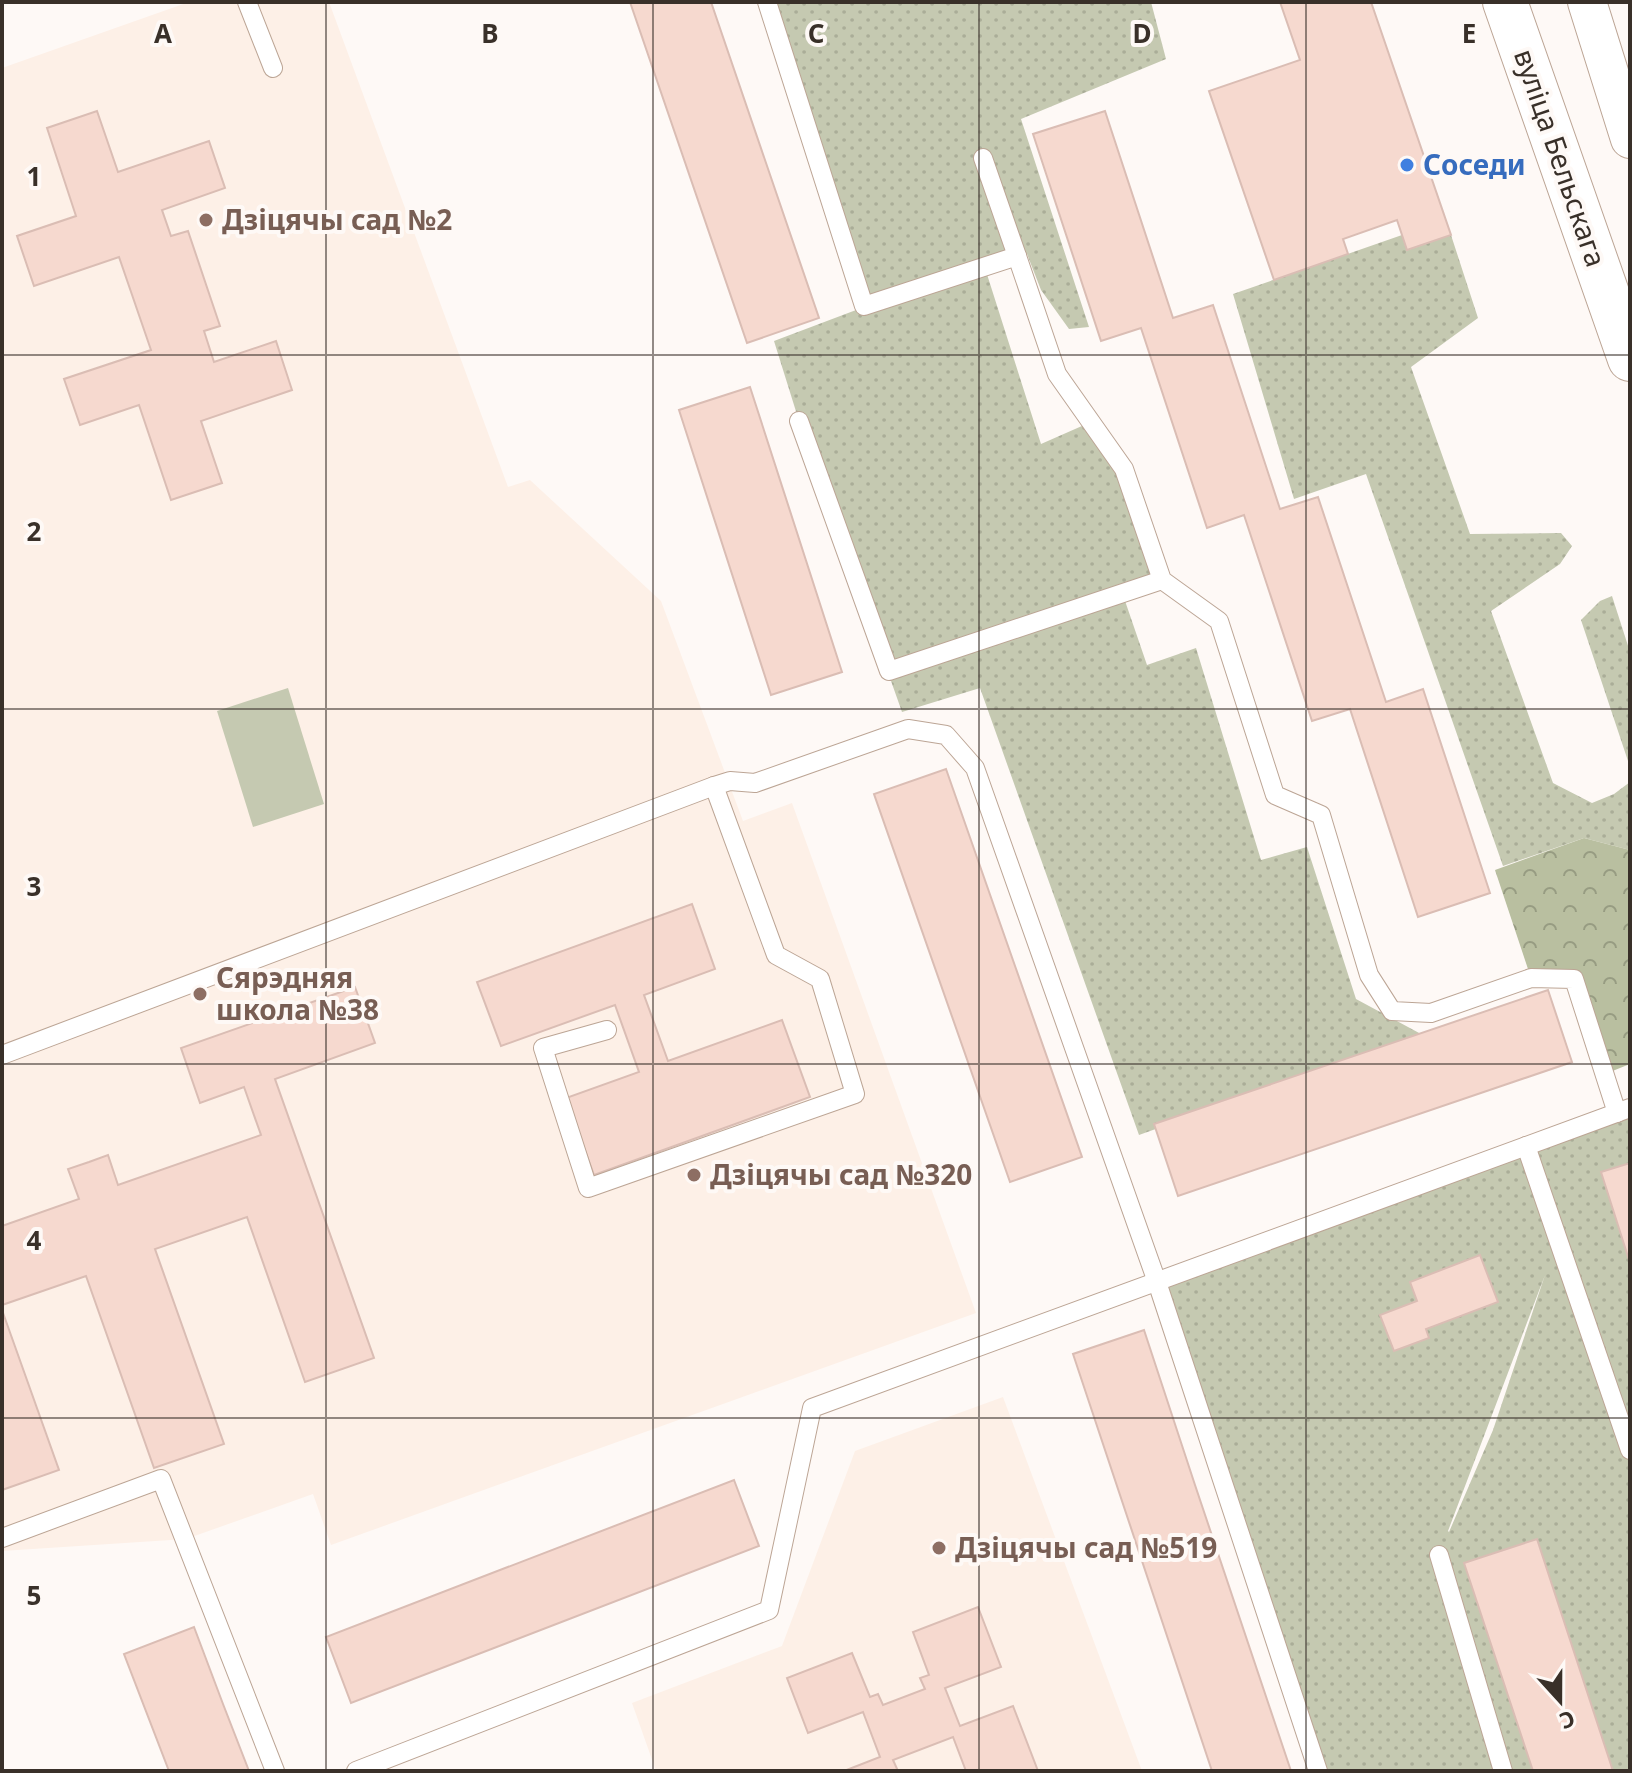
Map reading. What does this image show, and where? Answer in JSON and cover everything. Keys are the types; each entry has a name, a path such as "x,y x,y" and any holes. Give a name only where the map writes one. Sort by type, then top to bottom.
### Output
{"main road":[{"name":"вуліца Бельскага","path":"1505,2 1630,359"}],"street":[{"path":"1587,2 1630,139"}],"lane":[{"path":"247,2 273,68"},
{"path":"767,2 864,306 1017,256"},
{"path":"356,1771 769,1610 812,1408 1623,1110 1574,979 1531,978 1431,1013 1392,1011 1369,975 1321,815 1275,795 1219,621 1162,580 1124,469 1057,374 983,158"},
{"path":"799,421 889,671 1162,580"},
{"path":"2,1055 714,786 730,781 755,783 908,729 946,735 975,768 1157,1282 1318,1771"},
{"path":"607,1030 543,1048 588,1188 855,1094 820,979 776,955 714,786"},
{"path":"1526,1146 1630,1450"},
{"path":"2,1538 161,1479 275,1771"},
{"path":"1439,1555 1503,1771"}],"shaded area":[{"path":"189,2 329,2 508,487 530,480 661,601 743,821 792,803 976,1313 331,1545 313,1494 186,1539 2,1551 2,68"},
{"name":"Дзіцячы сад №519","path":"1003,1397 1142,1771 656,1771 632,1703 782,1646 855,1451"}],"green space":[{"path":"767,2 1151,2 1166,59 1021,119 1089,327 1069,329 1041,290 1027,254 985,268 1041,444 1091,422 1124,469 1162,580 1123,595 1147,665 1196,648 1261,860 1307,847 1356,999 1421,1034 1139,1135 980,688 902,712 799,421 774,341 864,307"},
{"path":"1402,235 1408,250 1451,235 1478,318 1411,367 1470,534 1561,533 1572,546 1560,564 1491,611 1553,783 1592,803 1614,794 1630,782 1630,850 1584,838 1503,866 1366,474 1294,499 1233,294"},
{"path":"1612,596 1630,652 1630,767 1581,620 1600,601"},
{"path":"288,688 324,804 253,827 217,711"},
{"path":"1584,838 1630,850 1630,1064 1605,1074 1574,979 1531,978 1495,870"},
{"path":"1630,1106 1630,1771 1318,1771 1157,1282","holes":["1545,1275 1493,1430 1449,1532"]}],"building":[{"path":"630,2 711,2 819,318 747,343"},
{"path":"1280,2 1371,2 1451,235 1407,250 1397,220 1343,239 1348,254 1274,280 1209,91 1300,60"},
{"path":"97,111 118,172 209,141 225,188 162,210 171,236 188,231 220,326 204,331 214,362 276,341 292,390 201,421 222,483 171,500 139,405 80,425 64,379 151,350 119,257 34,286 17,236 76,216 47,128"},
{"path":"1105,111 1173,318 1213,305 1280,509 1318,497 1386,702 1423,689 1490,893 1418,917 1350,709 1312,721 1244,515 1207,528 1141,328 1101,341 1033,134"},
{"path":"750,387 842,672 771,695 679,410"},
{"path":"946,769 1082,1157 1010,1182 874,794"},
{"path":"692,904 715,969 644,995 668,1061 782,1020 810,1097 594,1175 566,1098 639,1072 615,1005 501,1046 477,982"},
{"path":"355,987 375,1043 275,1079 374,1358 305,1382 247,1217 155,1249 224,1444 154,1468 86,1276 2,1305 2,1226 79,1199 68,1169 108,1155 118,1185 261,1135 244,1087 200,1103 181,1048"},
{"path":"1548,990 1572,1062 1178,1196 1154,1124"},
{"path":"1630,1163 1630,1263 1601,1172"},
{"path":"1480,1255 1498,1302 1426,1329 1429,1338 1394,1351 1380,1315 1417,1301 1410,1282"},
{"path":"2,1310 59,1470 2,1490"},
{"path":"1144,1330 1291,1771 1212,1771 1073,1354"},
{"path":"734,1480 759,1546 351,1703 326,1637"},
{"path":"1537,1539 1613,1771 1533,1771 1464,1563"},
{"path":"978,1607 1001,1667 945,1688 960,1726 1013,1706 1038,1771 966,1771 953,1737 893,1760 898,1771 844,1771 880,1757 863,1712 808,1733 787,1678 852,1653 870,1697 878,1694 883,1705 925,1689 920,1678 929,1675 913,1632"},
{"path":"194,1627 249,1771 169,1771 124,1654"}],"place":[{"name":"Соседи","path":"1407,165"},
{"name":"Дзіцячы сад №2","path":"206,220"},
{"name":"Сярэдняя школа №38","path":"200,994"},
{"name":"Дзіцячы сад №320","path":"694,1175"},
{"name":"Дзіцячы сад №519","path":"939,1548"}]}
